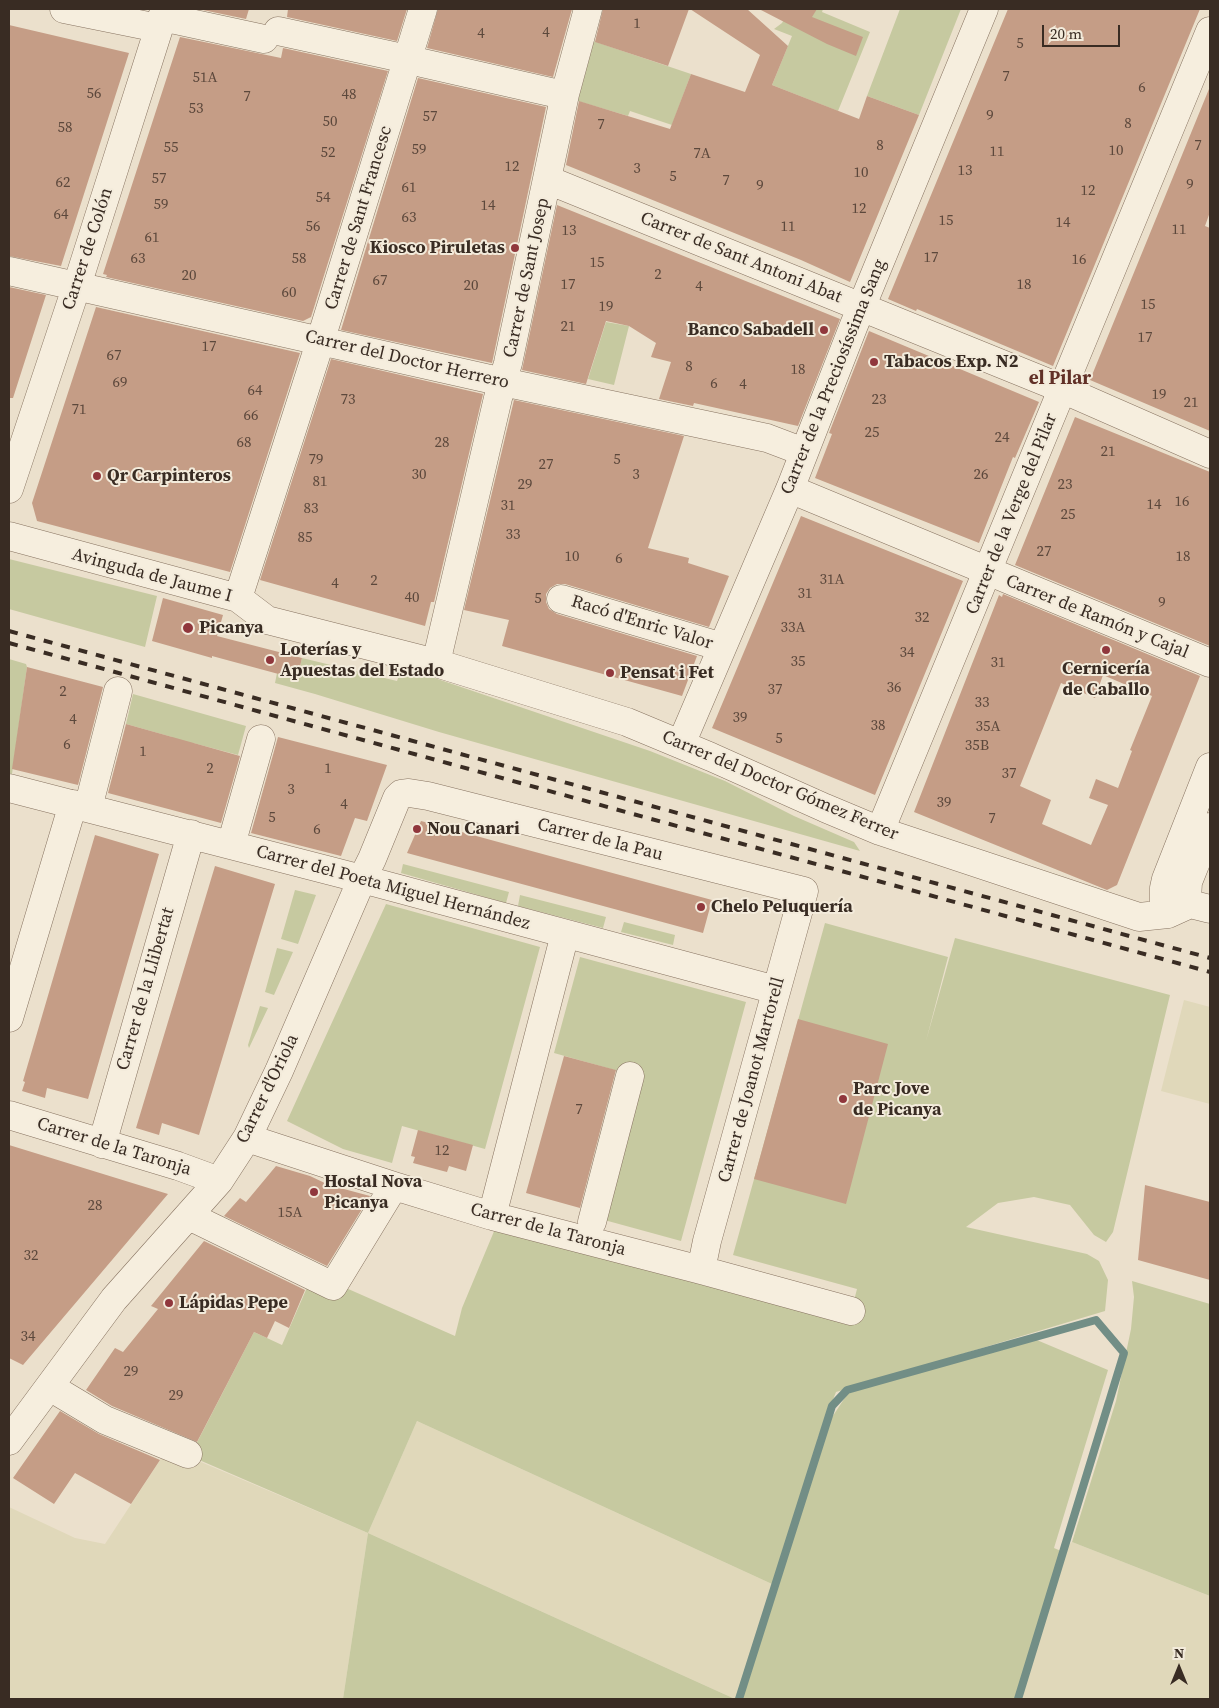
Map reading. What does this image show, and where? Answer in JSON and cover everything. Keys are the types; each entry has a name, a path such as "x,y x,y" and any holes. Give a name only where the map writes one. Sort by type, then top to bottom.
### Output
{"street":[{"path":"64,9 162,18 271,35 408,60 559,94"},
{"name":"Carrer de Sant Francesc","path":"238,598 321,340 423,9"},
{"name":"Carrer de Sant Josep","path":"436,663 503,382 565,94 588,9"},
{"name":"Carrer de la Preciosíssima Sang","path":"680,744 790,489 861,307 984,9"},
{"name":"Carrer de Colón","path":"9,489 162,18"},
{"name":"Carrer de la Verge del Pilar","path":"880,831 1210,31"},
{"name":"Carrer de Sant Antoni Abat","path":"548,180 1063,389 1210,454"},
{"name":"Carrer del Doctor Herrero","path":"9,271 503,382 768,438 804,452"},
{"name":"Carrer de Ramón y Cajal","path":"790,489 1210,663"},
{"name":"Avinguda de Jaume I","path":"9,536 238,598 267,620 436,663"},
{"name":"Racó d'Enric Valor","path":"561,599 722,647"},
{"name":"Carrer del Doctor Gómez Ferrer","path":"436,663 627,722 880,831 1139,917 1189,909"},
{"path":"9,1018 118,692"},
{"path":"231,845 261,739"},
{"path":"1189,909 1164,901 1164,888 1210,767"},
{"name":"Carrer del Poeta Miguel Hernández","path":"9,788 362,879 776,990"},
{"name":"Carrer de la Pau","path":"397,798 401,794 422,795 804,891"},
{"name":"Carrer d'Oriola","path":"9,1441 114,1299 219,1181 247,1138 279,1071 397,798"},
{"path":"1189,909 1187,900 1188,882 1210,827"},
{"name":"Carrer de la Llibertat","path":"102,1144 190,834"},
{"name":"Carrer de Joanot Martorell","path":"701,1270 804,891"},
{"path":"492,1216 565,934"},
{"path":"592,1222 630,1076"},
{"name":"Carrer de la Taronja","path":"9,1115 219,1181"},
{"name":"Carrer de la Taronja","path":"247,1138 492,1216 851,1311"},
{"path":"189,1216 333,1286 394,1186"},
{"path":"50,1387 105,1420 188,1454"}],"shaded area":[{"path":"1184,1000 1210,1007 1210,1104 1161,1091"},
{"path":"417,1421 772,1584 735,1699 368,1533"},
{"path":"168,1448 368,1533 343,1699 9,1699 9,1507 75,1538 105,1544"},
{"path":"1072,1542 1210,1596 1210,1699 1019,1699 1061,1551"}],"green space":[{"path":"790,9 823,9 822,12 870,32 838,111 772,85 792,36 774,29 782,23"},
{"path":"900,9 961,9 919,115 867,96"},
{"path":"587,39 691,74 672,125 630,111 628,116 571,99"},
{"path":"606,322 629,326 614,385 588,379"},
{"path":"9,559 157,596 145,647 9,609"},
{"path":"302,658 397,681 402,667 650,751 725,781 794,816 854,842 860,851 439,732 275,683 277,673 297,678"},
{"path":"9,659 26,664 27,667 12,774 9,773"},
{"path":"133,694 246,726 238,755 193,743 161,777 172,737 126,724"},
{"path":"403,864 509,892 506,903 401,873"},
{"path":"295,890 316,895 298,944 281,939"},
{"path":"520,895 606,917 603,928 518,906"},
{"path":"386,904 540,947 485,1149 402,1126 392,1163 343,1149 287,1121"},
{"path":"624,922 675,935 673,945 621,932"},
{"path":"825,923 948,957 926,1041 955,938 1170,995 1113,1232 1106,1242 1094,1235 1070,1205 1034,1197 998,1203 966,1227 1087,1254 1099,1261 1108,1280 1105,1311 836,1392 817,1440 848,1393 1032,1338 1108,1370 1054,1548 1061,1551 1019,1699 735,1699 772,1584 417,1421 368,1533 190,1456 254,1332 282,1345 309,1283 346,1288 455,1336 462,1308 495,1229 848,1324 857,1289 733,1255"},
{"path":"277,948 293,952 274,995 265,992"},
{"path":"580,957 746,1002 681,1241 597,1218 636,1076 554,1053"},
{"path":"260,1006 268,1008 249,1048 248,1045"},
{"path":"1132,1281 1210,1304 1210,1596 1072,1542 1116,1401 1131,1329 1134,1297"},
{"path":"368,1533 735,1699 343,1699"}],"building":[{"path":"198,9 249,9 246,19"},
{"path":"288,9 407,9 397,41 287,17"},
{"path":"438,9 572,9 553,77 427,48"},
{"path":"603,9 689,9 668,66 595,42"},
{"path":"690,9 747,9 788,46 772,85 859,119 867,96 919,115 850,282 801,260 566,165 579,101 670,129 691,74 745,92 760,55"},
{"path":"759,9 817,9 812,17 863,37 856,56 827,44"},
{"path":"1008,9 1200,9 1053,366 917,309 916,311 888,299"},
{"path":"9,25 129,53 61,266 9,256"},
{"path":"180,37 281,58 283,48 388,71 311,317 303,321 106,277 107,275 103,274"},
{"path":"418,78 546,107 492,363 341,330"},
{"path":"1209,89 1210,212 1205,226 1210,228 1210,431 1090,380"},
{"path":"557,205 840,319 798,426 694,403 693,406 659,399 671,362 651,357 656,343 629,326 606,321 586,384 522,370"},
{"path":"9,287 46,295 13,398 9,398"},
{"path":"96,307 300,353 230,572 37,521 32,503"},
{"path":"869,331 1039,402 1015,458 1013,457 979,543 815,478 832,434 829,433"},
{"path":"331,359 483,394 434,602 431,602 425,626 260,580"},
{"path":"514,400 684,436 648,548 689,558 688,563 729,576 709,627 565,584 557,584 550,588 546,594 546,602 549,609 557,614 697,656 682,696 502,646 509,620 464,610"},
{"path":"1075,417 1210,472 1210,646 1015,565"},
{"path":"801,516 963,581 875,795 712,728"},
{"path":"1003,594 1200,676 1117,885 1107,890 914,812 999,595 1002,597","holes":["1103,675 1152,696 1130,750 1132,751 1118,788 1096,779 1089,798 1108,805 1091,845 1042,824 1051,800 1020,786 1061,683 1095,698"]},
{"path":"163,598 223,615 217,636 302,658 297,679 152,641"},
{"path":"27,667 103,687 78,785 12,769"},
{"path":"126,724 240,756 221,823 108,793"},
{"path":"278,737 387,765 367,821 355,818 341,856 251,833"},
{"path":"421,821 712,900 703,933 407,853"},
{"path":"95,835 159,854 88,1099 47,1088 45,1098 22,1091 25,1082 23,1081"},
{"path":"215,866 275,884 199,1135 162,1123 159,1135 136,1128"},
{"path":"798,1019 888,1044 846,1204 754,1179"},
{"path":"564,1056 616,1070 580,1208 526,1193"},
{"path":"418,1130 473,1145 466,1171 449,1166 447,1172 413,1163 415,1157 411,1156"},
{"path":"9,1145 168,1194 23,1365 9,1358"},
{"path":"276,1166 310,1176 329,1185 370,1196 327,1266 224,1216 240,1198 246,1202"},
{"path":"1145,1185 1210,1202 1210,1280 1138,1260"},
{"path":"204,1241 305,1290 289,1328 275,1321 267,1338 254,1332 197,1442 112,1406 86,1390 115,1348 123,1352 158,1309 151,1306"},
{"path":"60,1411 99,1434 160,1460 131,1504 75,1473 54,1504 13,1478"}],"waterway":[{"path":"739,1699 832,1406 847,1390 1096,1320 1124,1353 1018,1699"}],"railway":[{"path":"9,631 1210,958"},
{"path":"9,643 1210,972"}],"place":[{"name":"Kiosco Piruletas","path":"515,248"},
{"name":"Banco Sabadell","path":"824,330"},
{"name":"Tabacos Exp. N2","path":"874,362"},
{"name":"Qr Carpinteros","path":"97,476"},
{"name":"Picanya","path":"188,628"},
{"name":"Cernicería de Caballo","path":"1106,650"},
{"name":"Loterías y Apuestas del Estado","path":"270,660"},
{"name":"Pensat i Fet","path":"610,673"},
{"name":"Nou Canari","path":"417,829"},
{"name":"Chelo Peluquería","path":"701,907"},
{"name":"Parc Jove de Picanya","path":"843,1099"},
{"name":"Hostal Nova Picanya","path":"314,1192"},
{"name":"Lápidas Pepe","path":"169,1303"}],"district":[{"name":"el Pilar","path":"1060,379"}]}
